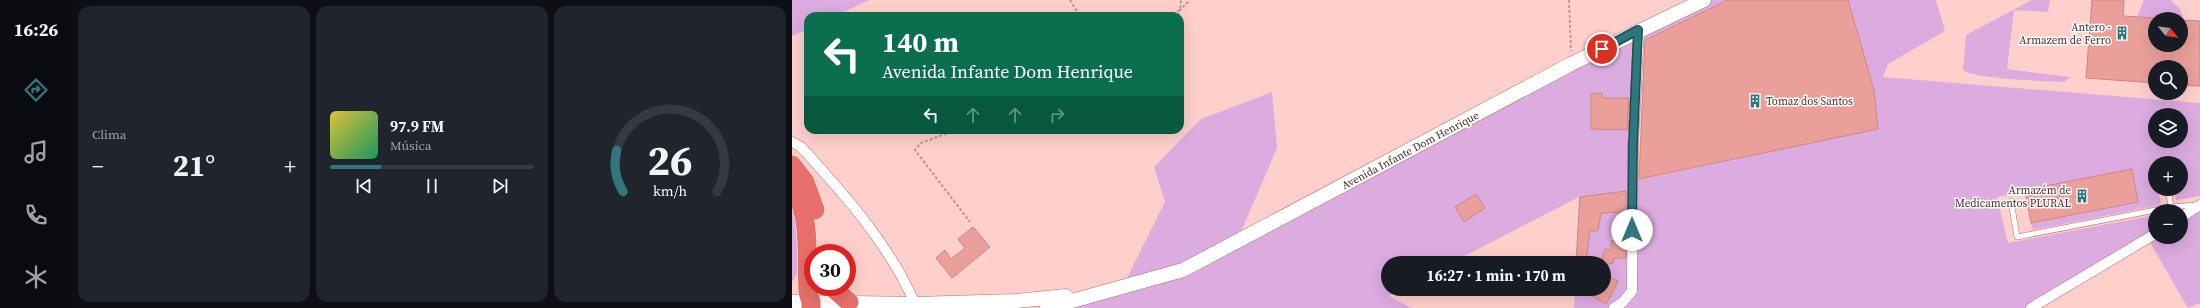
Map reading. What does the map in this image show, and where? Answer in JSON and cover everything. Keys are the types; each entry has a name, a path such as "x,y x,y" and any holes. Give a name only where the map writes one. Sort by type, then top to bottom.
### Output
{"highway":[{"path":"792,164 805,182 812,196 818,244"},
{"path":"792,188 799,199 804,212 805,244"},
{"path":"792,290 804,274"},
{"path":"842,296 849,302"}],"main road":[{"name":"Avenida Infante Dom Henrique","path":"1047,308 1182,270 1572,64 1638,30 1704,0"},
{"name":"Avenida Infante Dom Henrique","path":"792,302 814,299 849,302 915,304 1016,300 1112,290"}],"street":[{"path":"1614,308 1623,302 1632,291 1633,144 1638,30"},
{"path":"792,142 801,147 863,220 887,254 915,304"},
{"path":"2188,213 2200,205"},
{"path":"2031,308 2148,238"}],"lane":[{"path":"2012,202 2017,237 2148,211"},
{"path":"2188,206 2200,205"}],"path":[{"path":"1070,0 1078,12"},
{"path":"1180,10 1181,0"},
{"path":"1176,12 1190,0"},
{"path":"1569,0 1572,64"},
{"path":"944,134 921,142 915,150 970,222"}],"shaded area":[{"path":"792,0 869,0 844,12 804,12 804,31 792,36"},
{"path":"1704,0 1728,0 1638,43 1633,181 1877,129 1874,90 1848,0 1936,0 1945,31 1888,64 1883,77 2148,99 2148,100 2200,103 2200,196 2176,200 2175,196 2188,196 2188,156 2148,156 2148,196 2159,196 2161,204 2148,204 2148,208 2033,230 2031,223 2138,202 2132,169 1997,197 2008,243 2148,216 2148,239 2031,308 1574,308 1575,296 1611,296 1611,256 1576,256 1579,197 1465,256 1381,256 1381,296 1389,296 1411,308 1047,308 1126,280 1165,202 1154,167 1201,119 1272,92 1277,148 1237,241"},
{"path":"2032,0 2050,0 2048,12 2014,10 2007,69 2070,77 2064,82 2027,80 1980,76 1963,70 1966,35"},
{"path":"2144,0 2171,0 2181,12 2148,12 2148,18 2137,17"},
{"path":"792,203 799,232 800,255 796,275 792,282"},
{"path":"2200,205 2200,303 2188,308 2151,244 2188,244 2188,209"}],"building":[{"name":"Tomaz dos Santos","path":"1728,0 1848,0 1874,90 1878,129 1639,179 1645,40"},
{"name":"Antero - Armazem de Ferro","path":"2092,0 2124,0 2123,16 2148,18 2148,52 2188,52 2188,20 2200,21 2200,86 2188,85 2188,60 2148,60 2148,82 2086,78"},
{"path":"1602,93 1603,98 1629,98 1627,130 1591,129 1591,94"},
{"name":"Armazém de Medicamentos PLURAL","path":"2132,169 2138,202 2031,223 2025,190"},
{"path":"1626,191 1626,212 1601,213 1598,231 1590,231 1587,256 1576,256 1580,197"},
{"path":"1476,194 1485,208 1464,222 1455,207"},
{"path":"973,227 990,247 952,278 936,258 945,250 951,259 965,248 958,239"},
{"path":"1626,240 1626,258 1614,258 1613,263 1611,263 1611,256 1603,256 1605,249 1611,250 1611,241"},
{"path":"1611,278 1618,281 1611,294"},
{"path":"1592,296 1610,296 1606,304"}],"place":[{"name":"Antero - Armazem de Ferro","path":"2122,33"},
{"name":"Tomaz dos Santos","path":"1755,101"},
{"name":"Armazém de Medicamentos PLURAL","path":"2082,196"}],"route":[{"path":"1602,49 1638,30 1633,144 1632,230"}]}
